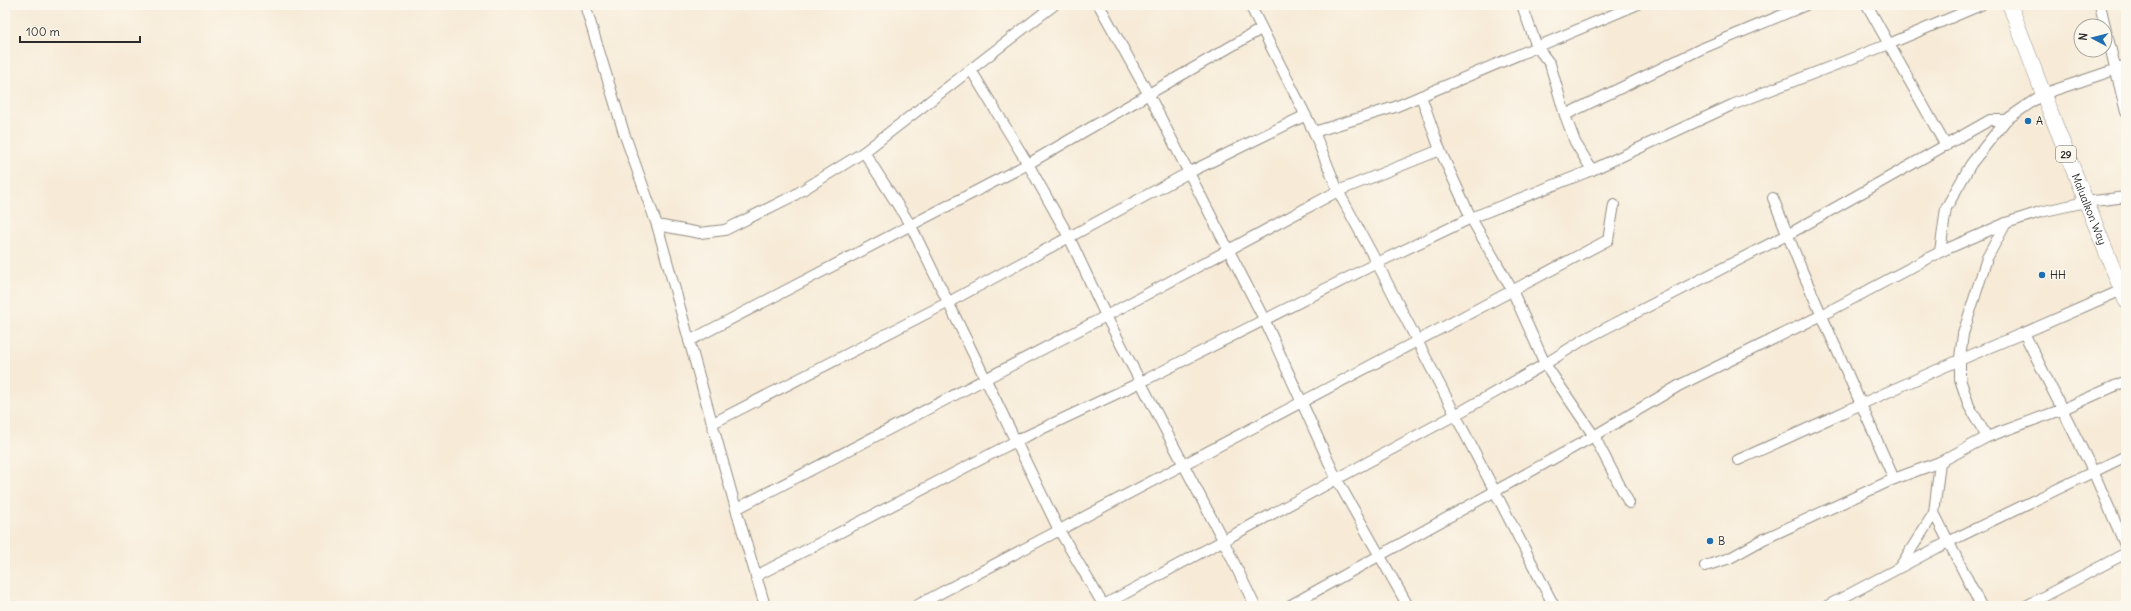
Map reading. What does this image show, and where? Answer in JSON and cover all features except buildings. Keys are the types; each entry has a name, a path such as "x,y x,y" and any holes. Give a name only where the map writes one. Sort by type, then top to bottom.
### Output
{"main road":[{"name":"Malualkon Way","path":"2010,5 2043,94 2086,202 2123,285"}],"street":[{"path":"585,5 624,133 657,225 736,509 765,606"},
{"path":"657,225 700,233 725,230 793,196 864,152 1054,5"},
{"path":"1099,5 1148,95 1265,321 1300,403 1336,478 1408,606"},
{"path":"1250,5 1304,116 1314,132 1338,191 1378,263 1554,606"},
{"path":"1522,5 1537,47 1550,64 1565,115 1575,142 1592,170"},
{"path":"1314,132 1395,107 1636,5"},
{"path":"1565,115 1701,49 1806,5"},
{"path":"1867,5 1946,146"},
{"path":"756,576 1016,441 1141,382 1471,218 1592,170 1732,105 1889,44 1981,5"},
{"path":"2100,5 2103,18"},
{"path":"689,341 1028,164 1261,29"},
{"path":"2112,58 2126,112"},
{"path":"1940,252 1946,208 1971,164 2006,120 2043,94 2126,66"},
{"path":"971,70 1028,164 1069,237 1106,316 1182,465 1223,540 1255,606"},
{"path":"1421,96 1440,150 1471,218 1512,290 1546,364 1594,436 1629,504"},
{"path":"713,423 947,303 1188,173 1304,116"},
{"path":"864,152 911,226 947,303 986,377 1059,530 1103,606 1336,478 1455,415 1546,364 1584,340 1789,234 1990,120 2006,120"},
{"path":"736,509 986,377 1106,316 1338,191 1440,150"},
{"path":"1288,606 1494,490 1594,436 1680,385 1822,315 1940,252 2006,223 2040,212 2086,202 2126,197"},
{"path":"1773,198 1789,234 1803,273 1894,479"},
{"path":"916,606 1608,240 1614,205"},
{"path":"1986,437 1969,406 1960,379 1960,358 1963,334 1987,258 2006,223"},
{"path":"1738,460 1861,406 1960,358 2024,333 2123,285"},
{"path":"2024,333 2061,410 2093,471 2126,547"},
{"path":"1705,566 1730,558 1764,539 1894,479 1940,462 1986,437 2061,410 2126,381"},
{"path":"1828,606 1948,542 2126,456"},
{"path":"1899,569 1934,513 1940,462"},
{"path":"1934,513 1981,606"},
{"path":"2026,606 2126,553"}],"place":[{"name":"A","path":"2028,121"},
{"name":"HH","path":"2042,275"},
{"name":"B","path":"1710,541"}]}
